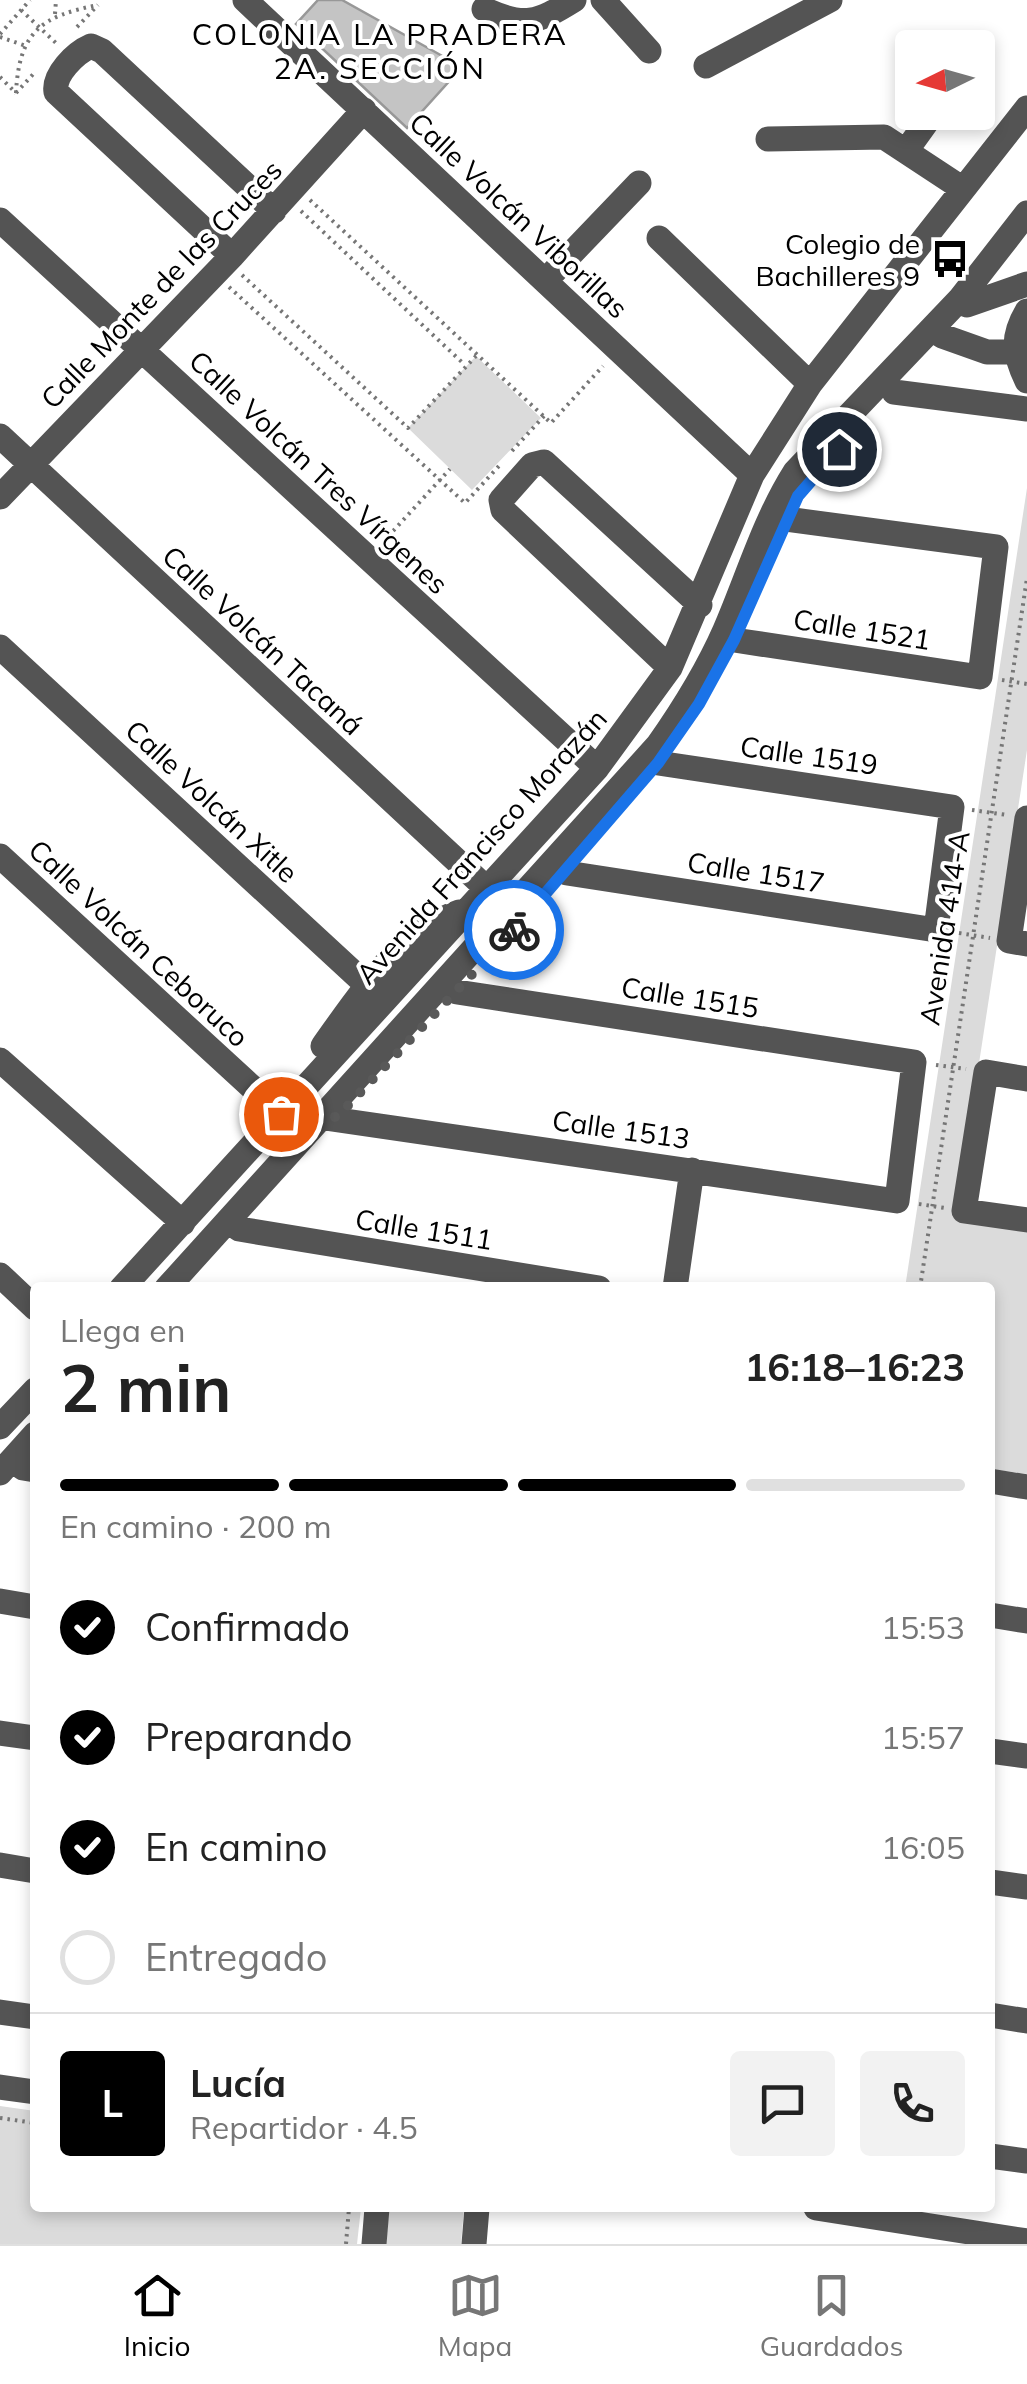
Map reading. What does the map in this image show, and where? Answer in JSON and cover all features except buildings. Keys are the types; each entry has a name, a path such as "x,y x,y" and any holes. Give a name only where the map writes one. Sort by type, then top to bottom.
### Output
{"street":[{"path":"484,9 512,22 529,23 574,0"},
{"path":"603,0 649,51"},
{"path":"706,66 830,0"},
{"name":"Calle Volcán Viborillas","path":"248,1 752,474"},
{"path":"224,264 54,88 58,78 91,46 102,51 286,198"},
{"name":"Avenida Francisco Morazán","path":"128,1282 288,1114 375,992 467,908 597,768 670,668 700,605 752,474 810,384 1027,108"},
{"name":"Calle Monte de las Cruces","path":"0,497 224,264 364,110"},
{"path":"138,1282 288,1114 644,732 710,618 763,484 819,390 1027,129"},
{"path":"906,151 921,130"},
{"path":"768,139 866,134 884,137 964,189"},
{"path":"546,280 639,183"},
{"path":"173,1282 329,1117 658,745 692,695 724,632 776,502 796,472 960,299 1027,213"},
{"name":"Calle Volcán Tres Vírgenes","path":"0,220 597,768"},
{"path":"190,1282 239,1229 329,1117 457,992 566,873 658,763 734,640 786,519 814,475 894,392 1027,230"},
{"path":"659,238 810,384"},
{"path":"967,306 1027,284"},
{"path":"1027,311 1016,330 1014,352 1027,381"},
{"path":"942,336 987,352 1014,352"},
{"path":"894,392 1027,410"},
{"name":"Calle Volcán Tacaná","path":"0,436 485,887"},
{"path":"670,668 500,503 532,464 540,462 700,605"},
{"name":"Calle 1521","path":"734,640 980,677 996,547 786,519"},
{"name":"Calle Volcán Xitle","path":"0,647 375,992"},
{"name":"Calle 1519","path":"658,763 952,807"},
{"name":"Avenida 414-A","path":"936,930 952,807"},
{"path":"1018,942 1027,818"},
{"name":"Calle Volcán Ceboruco","path":"0,856 288,1114"},
{"name":"Calle 1517","path":"566,873 936,930"},
{"name":"Calle 1515","path":"457,992 914,1062"},
{"path":"0,1060 183,1224"},
{"name":"Avenida 414-A","path":"897,1201 914,1062"},
{"path":"1027,1078 986,1072 964,1211 1027,1220"},
{"name":"Calle 1513","path":"288,1114 897,1201"},
{"path":"677,1282 692,1170"},
{"name":"Calle 1511","path":"239,1229 562,1282"},
{"path":"0,1275 30,1303"},
{"path":"0,1414 30,1383"},
{"path":"0,1427 30,1395"},
{"path":"0,1493 23,1466"},
{"path":"995,1482 1027,1487"},
{"path":"0,1602 30,1606"},
{"path":"995,1616 1027,1621"},
{"path":"0,1733 30,1737"},
{"path":"995,1752 1027,1756"},
{"path":"0,1865 30,1869"},
{"path":"995,1883 1027,1888"},
{"path":"0,2012 30,2016"},
{"path":"995,2016 1027,2021"},
{"path":"0,2087 30,2091"},
{"path":"995,2157 1027,2161"},
{"path":"995,2172 1027,2176"},
{"path":"374,2244 377,2212"},
{"path":"474,2244 478,2212"},
{"path":"837,2212 977,2238 1027,2241"}],"path":[{"path":"26,46 0,35 30,0"},
{"path":"55,14 56,0"},
{"path":"0,76 16,93 26,46 40,28 55,14 98,5 92,0"},
{"path":"21,10 60,46"},
{"path":"286,198 551,423 618,348"},
{"path":"286,198 466,366"},
{"path":"224,264 408,428 476,356"},
{"path":"224,264 465,503 544,416"},
{"path":"368,558 450,468"},
{"name":"Avenida 414-A","path":"921,1282 1027,578"},
{"path":"952,807 1027,818"},
{"path":"936,930 1018,942"},
{"path":"914,1062 986,1072"},
{"path":"897,1201 964,1211"},
{"path":"0,2118 30,2122"},
{"path":"346,2244 349,2212"}],"shaded area":[{"path":"476,356 541,418 472,490 408,428"},
{"path":"1027,488 1027,750 955,1220 1027,1232 1027,1474 995,1470 995,1282 906,1282"},
{"path":"0,2106 30,2110 30,2212 361,2212 357,2244 0,2244"},
{"path":"389,2212 464,2212 461,2244 386,2244"}],"way so far":[{"path":"281,1114 337,1117 514,930"}],"place":[{"name":"Colegio de Bachilleres 9","path":"950,259"}],"district":[{"name":"COLONIA LA PRADERA 2A. SECCIÓN","path":"380,51"}],"route":[{"path":"514,930 658,763 699,704 734,640 798,496 839,449"}]}
